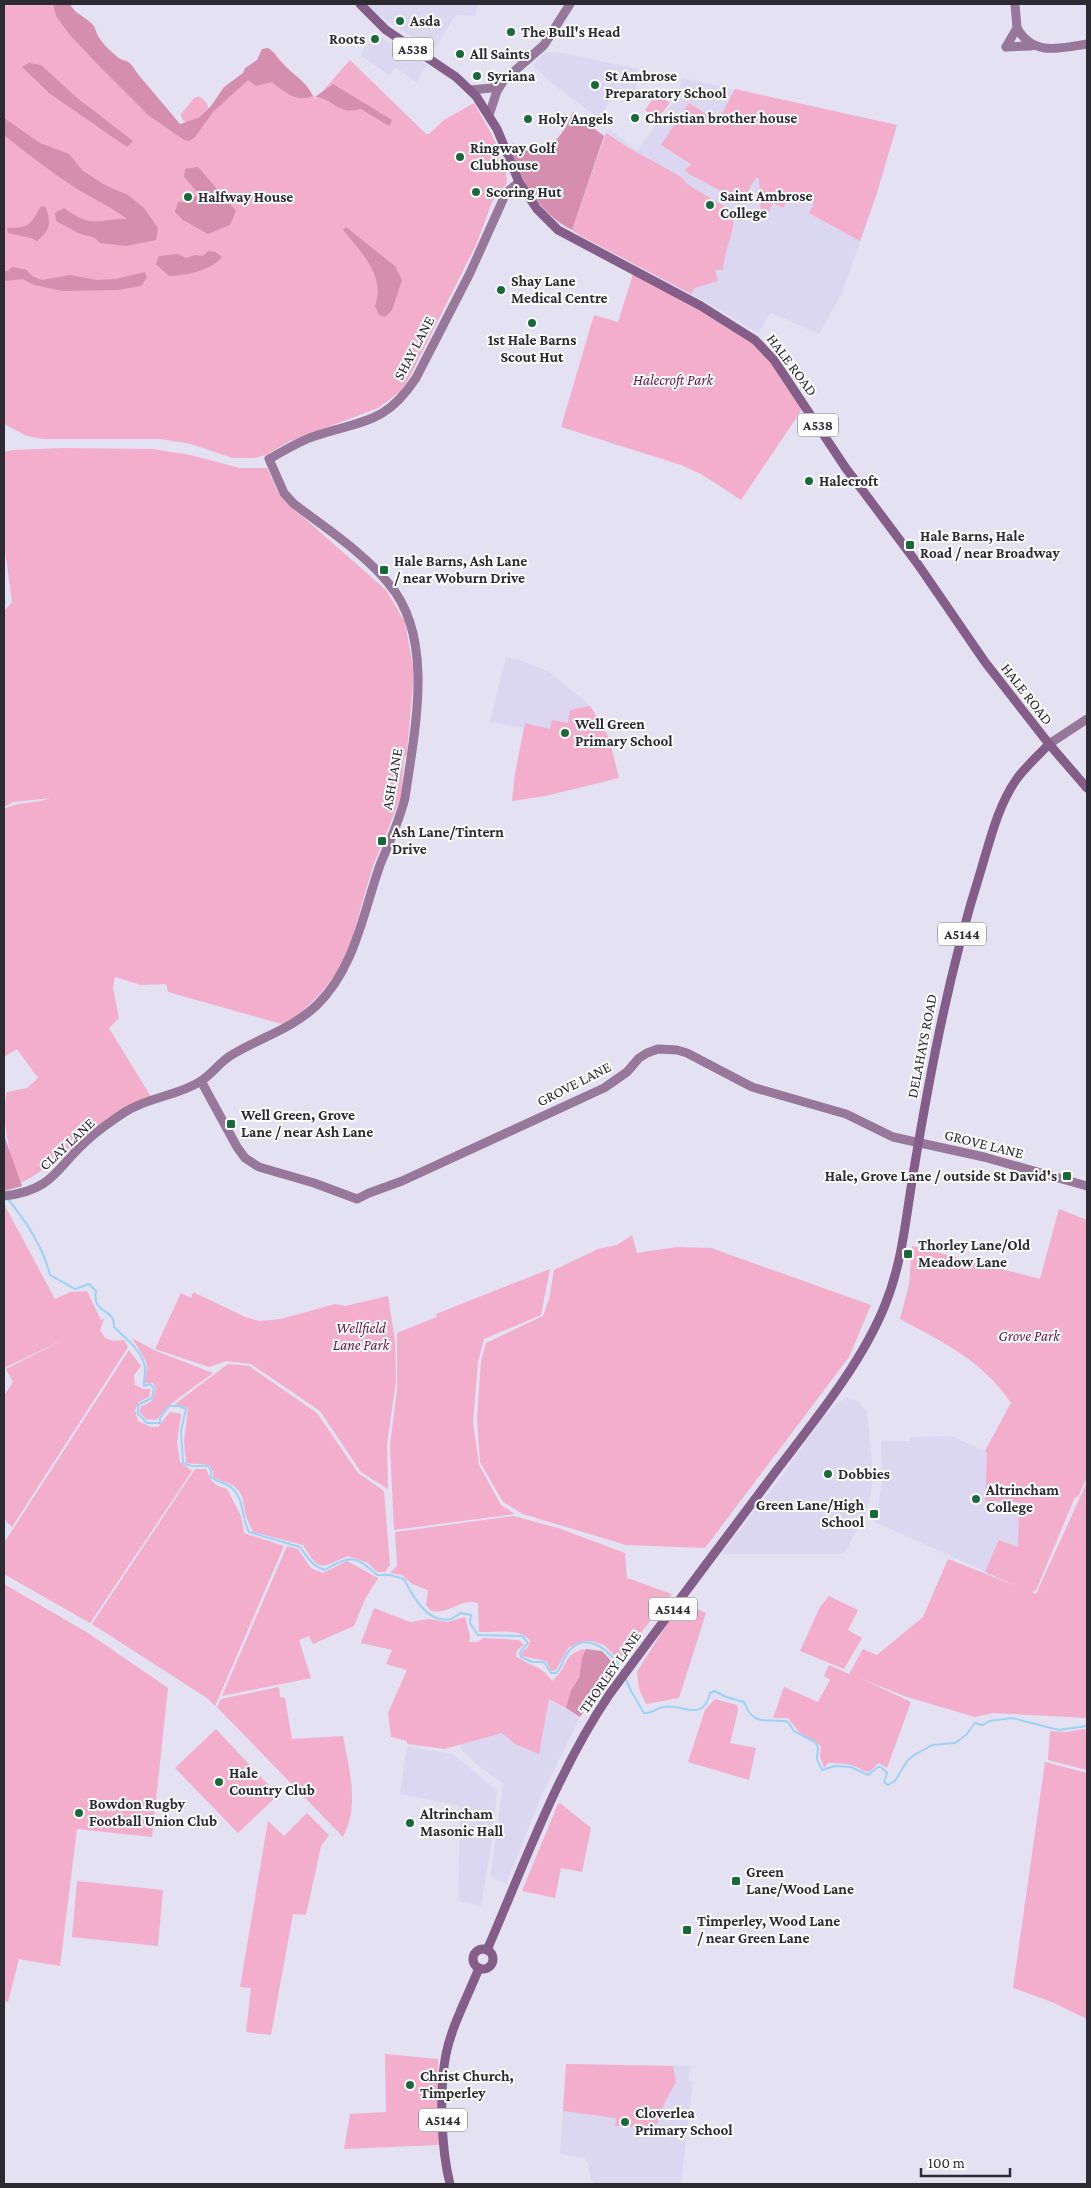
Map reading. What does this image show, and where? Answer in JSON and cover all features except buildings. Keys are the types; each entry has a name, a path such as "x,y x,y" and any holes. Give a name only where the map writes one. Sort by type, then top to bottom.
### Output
{"main road":[{"name":"HALE ROAD","path":"360,4 386,30 456,77 470,90 489,115 519,182 537,209 558,230 701,306 755,340 774,360 845,467 917,563 985,662 1049,744 1087,788"},
{"name":"DELAHAYS ROAD","path":"853,1364 877,1324 895,1279 902,1251 918,1142 946,994 969,905 1008,794 1017,778 1049,744"},
{"name":"THORLEY LANE","path":"487,1950 571,1758 591,1722 625,1672 814,1421 853,1364"},
{"name":"A5144","path":"481,1949 487,1950 492,1957 492,1963 488,1968 479,1968 473,1961 474,1954 481,1949"},
{"name":"A5144","path":"450,2184 443,2140 445,2060 453,2033 479,1968"}],"street":[{"path":"470,90 492,88 502,82 544,45 570,4"},
{"path":"1015,4 1017,28 1024,40 1034,47"},
{"path":"1017,28 1006,47 1062,48 1087,44"},
{"path":"489,115 502,82"},
{"name":"SHAY LANE","path":"269,459 313,436 366,422 386,412 405,394 416,378 470,273 506,193 519,182"},
{"name":"ASH LANE","path":"201,1081 228,1057 289,1027 307,1014 330,989 349,958 359,934 381,864 401,814 419,697 415,646 405,608 400,599 381,574 293,503 284,492 269,459"},
{"path":"1049,744 1087,719"},
{"name":"GROVE LANE","path":"201,1081 236,1147 245,1158 259,1167 314,1183 357,1200 604,1088 627,1072 639,1058 658,1050 667,1049 687,1053 752,1087 846,1114 893,1137 984,1157 1087,1186"},
{"name":"CLAY LANE","path":"8,1195 32,1190 51,1180 91,1137 127,1111 159,1097 184,1090 201,1081"}],"shaded area":[{"path":"53,4 70,4 90,22 105,46 118,57 131,64 180,124 198,118 211,106 224,87 257,60 262,49 268,48 273,52 306,85 313,96 307,98 296,97 286,93 272,82 256,86 248,80 213,112 195,137 189,141 184,140 148,115 100,67 70,35 56,16"},
{"path":"367,4 477,4 476,16 456,15 433,50 372,11"},
{"path":"375,33 405,54 409,53 427,65 416,82 395,67 389,75 360,55"},
{"name":"St Ambrose Preparatory School","path":"545,52 557,52 639,69 636,84 637,92 628,98 620,97 616,94 598,118 558,88 533,66"},
{"path":"29,63 41,65 76,97 133,141 127,147 49,93 22,67"},
{"name":"Saint Ambrose College","path":"682,78 897,125 876,196 843,291 819,334 771,313 758,333 720,310 581,236 567,223 585,122 604,136 609,129 637,150 678,96"},
{"path":"333,84 392,120 389,126 361,109 353,111 341,109 327,100 315,97"},
{"path":"573,112 604,136 572,230 550,215 541,206 526,184 510,148 513,143 522,149 532,151 548,147 561,135"},
{"path":"4,118 40,143 69,154 83,171 105,185 128,195 144,208 158,228 156,240 126,246 100,243 95,238 78,233 56,221 55,213 64,208 74,215 89,221 127,219 67,183 4,135"},
{"path":"198,167 236,211 230,225 208,234 183,220 175,212 178,202 189,202 194,197 200,195 184,177 185,169"},
{"path":"41,206 46,207 49,226 37,241 8,233 7,228 28,224"},
{"path":"346,227 395,266 402,280 392,310 385,317 379,315 375,306 378,295 377,285 370,265 343,230"},
{"path":"208,251 216,252 222,257 218,262 205,269 183,275 169,276 156,264 159,256 178,254 186,258 195,255 203,256"},
{"path":"12,267 27,270 32,276 42,280 70,275 97,280 116,279 145,272 147,277 141,286 118,290 63,291 34,285 23,279 4,281 4,271 8,271"},
{"name":"Well Green Primary School","path":"506,657 523,661 549,672 584,700 595,713 609,738 619,778 545,796 512,801 524,728 490,722"},
{"path":"4,1135 22,1186 4,1191"},
{"name":"Dobbies","path":"847,1398 858,1401 867,1412 873,1471 866,1513 846,1550 842,1554 721,1554 778,1481 823,1418 836,1403"},
{"name":"Altrincham College","path":"1010,1404 1087,1477 1078,1497 1075,1497 1036,1590 1031,1592 875,1522 882,1483 881,1441 910,1441 910,1437 951,1436 985,1451"},
{"path":"586,1649 602,1651 613,1663 610,1676 580,1717 566,1708 571,1690 579,1678 582,1658"},
{"path":"549,1699 580,1717 542,1795 506,1884 492,1877 491,1874 503,1784 475,1763 460,1748 461,1711 546,1715"},
{"path":"407,1746 453,1754 497,1792 494,1825 489,1834 492,1840 481,1906 458,1901 460,1806 400,1794"},
{"name":"Cloverlea Primary School","path":"566,2064 691,2066 688,2080 693,2081 681,2184 595,2184 591,2180 588,2163 584,2158 560,2154"}],"green space":[{"path":"4,4 66,4 185,133 272,51 316,99 350,60 426,134 429,134 444,120 474,103 500,152 507,183 492,202 476,245 401,391 378,408 288,442 266,455 254,458 233,458 191,444 160,439 43,439 27,436 4,424"},
{"path":"735,89 897,125 876,196 860,241 809,213 814,203 792,192 783,208 773,203 766,217 761,215 759,179 756,177 742,202 689,174 685,170 691,164 661,145 689,103 718,121"},
{"path":"657,93 670,103 657,119 645,110"},
{"path":"199,96 207,103 208,108 191,124 187,124 182,119 181,114 194,98"},
{"path":"606,133 627,147 680,176 687,184 732,211 732,232 725,255 723,270 715,270 718,281 695,288 691,294 572,230"},
{"name":"Halecroft Park","path":"634,271 755,340 805,405 741,500 701,474 681,465 561,427 594,315 618,322"},
{"path":"63,448 153,449 190,455 240,468 267,468 279,494 287,503 386,590 405,622 414,673 401,797 373,866 349,948 336,974 320,994 299,1015 282,1024 168,992 166,984 141,985 115,977 113,988 119,1018 109,1028 151,1097 131,1105 114,1115 54,1162 21,1183 18,1180 7,1136 5,1103 7,1092 27,1088 38,1078 17,1049 4,1057 4,809 10,806 51,798 13,802 4,807 4,611 12,602 4,543 4,452"},
{"name":"Well Green Primary School","path":"590,706 609,738 619,778 545,796 512,801 525,723 550,729 552,720 568,723 570,710"},
{"path":"4,1204 55,1299 71,1292 87,1291 101,1320 104,1319 100,1330 105,1338 113,1341 124,1340 128,1347 12,1527 4,1519 4,1396 13,1382 6,1369 67,1338 4,1368"},
{"name":"Grove Park","path":"1059,1209 1087,1220 1087,1477 1078,1497 1075,1497 1036,1590 1032,1592 1036,1594 1087,1482 1087,1718 993,1713 975,1717 904,1696 860,1678 911,1702 887,1768 879,1763 869,1772 847,1764 828,1763 824,1768 820,1757 821,1746 799,1732 788,1718 773,1718 784,1687 818,1702 830,1680 824,1676 829,1665 849,1674 863,1649 877,1655 923,1617 948,1559 1019,1587 985,1572 999,1540 1018,1547 1019,1502 985,1501 987,1453 985,1451 1011,1403 988,1375 975,1364 947,1345 900,1319 909,1285 912,1246 1040,1279"},
{"path":"632,1235 637,1253 677,1247 711,1248 871,1305 849,1357 705,1548 626,1545 523,1514 503,1502 480,1462 477,1418 481,1361 486,1343 543,1316 549,1299 554,1270 598,1249 617,1245"},
{"path":"550,1269 541,1315 484,1339 478,1362 473,1422 479,1465 501,1505 515,1514 394,1530 390,1445 397,1390 397,1333 437,1317 436,1314"},
{"name":"Wellfield Lane Park","path":"193,1292 245,1317 260,1321 281,1319 335,1304 345,1306 388,1296 395,1341 396,1381 387,1444 388,1489 361,1472 320,1411 251,1364 226,1361 209,1367 155,1349 181,1293 191,1298"},
{"path":"132,1338 156,1351 213,1373 172,1403 156,1420 146,1419 140,1413 140,1407 152,1401 156,1388 153,1383 144,1383 147,1369 146,1361"},
{"path":"129,1350 141,1366 134,1375 135,1385 143,1389 151,1389 149,1397 139,1402 135,1410 138,1421 151,1427 158,1427 170,1412 181,1414 177,1442 180,1462 192,1471 90,1623 4,1574 4,1543"},
{"path":"228,1364 249,1366 317,1413 358,1473 384,1491 390,1565 385,1572 377,1572 368,1563 348,1556 322,1566 314,1560 303,1545 253,1532 238,1490 213,1477 213,1471 209,1465 186,1463 184,1441 188,1408 175,1404"},
{"path":"195,1469 206,1469 213,1482 227,1489 241,1516 244,1533 284,1546 215,1706 207,1698 92,1624"},
{"path":"514,1516 561,1529 625,1553 627,1578 672,1594 619,1660 604,1645 592,1641 580,1642 568,1648 556,1670 551,1671 546,1661 522,1656 521,1653 528,1647 530,1641 521,1634 514,1632 479,1632 478,1603 465,1603 444,1611 431,1611 426,1605 428,1590 412,1584 402,1575 390,1573 397,1566 395,1532"},
{"path":"287,1546 298,1549 311,1568 323,1573 347,1561 378,1578 365,1599 354,1626 313,1644 309,1636 299,1640 311,1678 222,1696"},
{"name":"Bowdon Rugby Football Union Club","path":"4,1584 88,1633 168,1688 152,1837 77,1829 60,1966 19,1959 8,2002 4,2001"},
{"path":"829,1596 858,1610 848,1630 862,1638 844,1669 800,1651 820,1607"},
{"path":"684,1603 706,1613 679,1698 646,1704 639,1689 637,1672 668,1622"},
{"path":"374,1608 410,1622 429,1619 447,1622 465,1617 470,1636 469,1642 478,1642 483,1638 519,1640 524,1645 517,1650 516,1656 544,1671 552,1681 561,1671 569,1657 578,1651 586,1649 582,1658 579,1678 571,1690 566,1708 549,1699 539,1754 515,1744 502,1733 444,1749 407,1744 407,1741 391,1737 388,1713 407,1670 386,1664 392,1650 361,1643"},
{"path":"279,1687 280,1697 285,1698 292,1739 343,1736 352,1787 352,1800 348,1825 343,1837 217,1707 221,1699"},
{"path":"715,1699 737,1705 738,1710 730,1743 756,1748 749,1780 688,1762 705,1710"},
{"path":"216,1729 278,1795 238,1833 175,1768"},
{"path":"1087,1730 1087,1770 1048,1760 1050,1731 1066,1732"},
{"path":"1045,1762 1087,1773 1087,2019 1052,2002 1013,1988"},
{"path":"560,1803 591,1828 582,1872 561,1868 555,1898 522,1891 558,1804"},
{"path":"307,1813 329,1835 321,1846 306,1915 293,1914 271,2035 246,2032 251,1988 240,1987 268,1821 284,1836"},
{"path":"77,1881 163,1890 158,1946 72,1937"},
{"path":"385,2054 438,2059 439,2145 344,2149 350,2114 386,2112"},
{"path":"566,2064 673,2066 676,2082 664,2104 657,2124 643,2127 615,2126 616,2118 563,2111"}],"waterway":[{"path":"7,1198 33,1234 43,1254 50,1275 75,1289 89,1284 96,1291 97,1304 111,1316 114,1327 140,1355 145,1367 144,1386 150,1384 154,1388 152,1398 138,1405 138,1414 147,1423 160,1423 160,1418 169,1406 179,1406 186,1409 181,1431 183,1463 191,1466 208,1466 211,1471 211,1477 232,1488 241,1503 249,1532 300,1547 313,1564 325,1570 341,1561 352,1559 364,1564 377,1575 390,1575 404,1579 416,1600 435,1618 451,1619 461,1613 471,1615 470,1623 478,1635 522,1636 528,1643 520,1652 521,1657 532,1662 544,1662 551,1673 558,1671 568,1652 575,1645 583,1643 591,1643 606,1651 622,1671"},
{"path":"625,1677 644,1713 670,1707 697,1710 702,1708 707,1702 710,1693 715,1691 726,1697 744,1702 747,1710 755,1718 788,1722 794,1731 815,1742 818,1747 817,1759 822,1770 835,1766 851,1767 868,1775 878,1767 881,1767 887,1773 884,1782 888,1785 895,1781 907,1761 914,1755 932,1745 955,1743 966,1735 975,1723 983,1725 989,1721 1012,1718 1059,1730 1087,1726"}],"place":[{"name":"Asda","path":"400,21"},
{"name":"The Bull's Head","path":"511,32"},
{"name":"Roots","path":"375,39"},
{"name":"All Saints","path":"460,54"},
{"name":"Syriana","path":"477,76"},
{"name":"St Ambrose Preparatory School","path":"595,85"},
{"name":"Christian brother house","path":"635,118"},
{"name":"Holy Angels","path":"528,119"},
{"name":"Ringway Golf Clubhouse","path":"460,157"},
{"name":"Scoring Hut","path":"476,192"},
{"name":"Halfway House","path":"188,197"},
{"name":"Saint Ambrose College","path":"710,205"},
{"name":"Shay Lane Medical Centre","path":"501,290"},
{"name":"1st Hale Barns Scout Hut","path":"532,323"},
{"name":"Halecroft","path":"809,481"},
{"name":"Hale Barns, Hale Road / near Broadway","path":"910,545"},
{"name":"Hale Barns, Ash Lane / near Woburn Drive","path":"384,570"},
{"name":"Well Green Primary School","path":"565,733"},
{"name":"Ash Lane/Tintern Drive","path":"382,841"},
{"name":"Well Green, Grove Lane / near Ash Lane","path":"231,1124"},
{"name":"Hale, Grove Lane / outside St David's","path":"1067,1176"},
{"name":"Thorley Lane/Old Meadow Lane","path":"908,1254"},
{"name":"Dobbies","path":"828,1474"},
{"name":"Altrincham College","path":"976,1499"},
{"name":"Green Lane/High School","path":"874,1514"},
{"name":"Hale Country Club","path":"219,1782"},
{"name":"Bowdon Rugby Football Union Club","path":"79,1813"},
{"name":"Altrincham Masonic Hall","path":"410,1823"},
{"name":"Green Lane/Wood Lane","path":"736,1881"},
{"name":"Timperley, Wood Lane / near Green Lane","path":"687,1930"},
{"name":"Christ Church, Timperley","path":"410,2085"},
{"name":"Cloverlea Primary School","path":"625,2122"}]}
